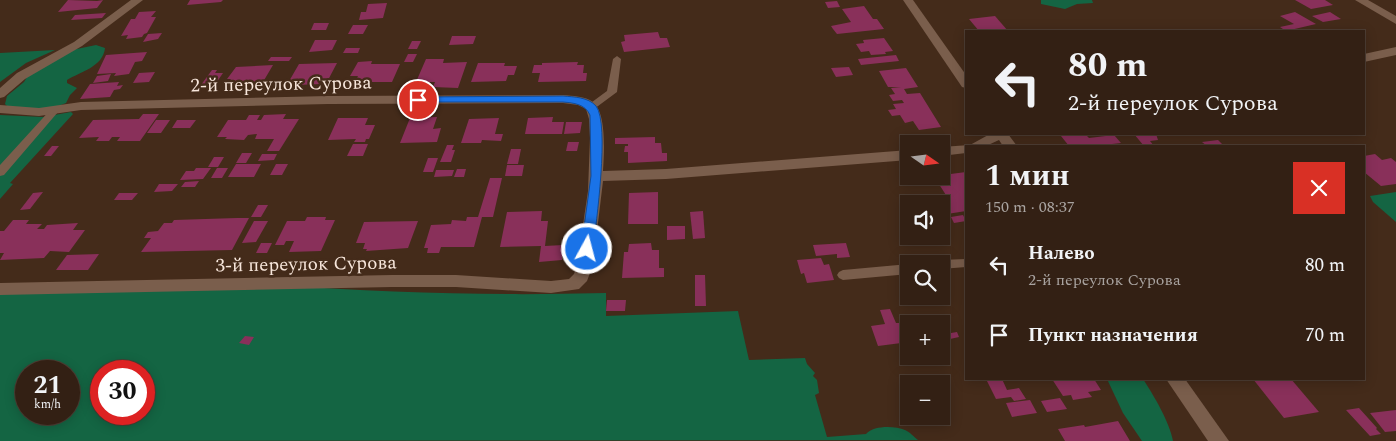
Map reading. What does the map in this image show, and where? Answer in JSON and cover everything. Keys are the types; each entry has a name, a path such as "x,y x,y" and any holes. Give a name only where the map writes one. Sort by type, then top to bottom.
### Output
{"street":[{"path":"0,94 21,76 78,44 138,0"},
{"path":"908,0 965,83"},
{"path":"1360,0 1396,21"},
{"path":"1365,58 1396,51"},
{"name":"2-й переулок Сурова","path":"0,109 40,112 81,106 328,100 563,99 580,101 591,107"},
{"name":"3-й переулок Сурова","path":"0,289 392,281 456,281 551,287 573,285 581,276 587,249 596,176 595,115 591,107"},
{"path":"978,145 999,135"},
{"path":"950,151 965,149"},
{"path":"596,176 666,174 900,156"},
{"path":"1176,380 1219,441"}],"lane":[{"path":"591,107 612,92 617,59"},
{"path":"0,172 55,110"},
{"path":"950,264 965,263"},
{"path":"843,275 900,269"}],"green space":[{"path":"1041,0 1092,0 1093,3 1077,4 1065,9 1041,4"},
{"path":"96,45 105,48 103,55 96,64 67,80 67,83 77,88 70,95 66,103 48,110 7,106 5,104 7,96 24,82 30,72 72,50"},
{"path":"55,50 26,63 0,82 0,53"},
{"path":"71,112 73,114 10,183 13,184 0,199 0,115 43,117"},
{"path":"1396,192 1396,222 1373,202 1370,196"},
{"path":"279,285 442,293 606,293 606,316 738,311 749,360 805,358 807,364 815,373 813,376 817,380 819,393 815,395 827,437 866,434 874,429 890,427 905,430 918,440 0,441 0,292"},
{"path":"1107,380 1144,380 1165,417 1173,441 1142,441 1123,413"}],"building":[{"path":"68,0 103,0 97,8 58,12"},
{"path":"190,0 223,0 221,2 187,5"},
{"path":"1295,0 1325,0 1333,5 1311,9"},
{"path":"837,1 840,7 828,8 825,2"},
{"path":"387,3 383,18 359,20 361,12 366,12 368,4"},
{"path":"864,6 873,19 877,19 884,29 837,34 831,26 851,22 842,9"},
{"path":"156,11 151,17 156,17 147,33 142,37 126,39 128,35 121,36 131,19 135,19 139,12"},
{"path":"1295,12 1316,24 1284,30 1280,27 1294,24 1280,16"},
{"path":"1330,12 1341,19 1323,22 1312,16"},
{"path":"106,13 102,18 71,20 75,15"},
{"path":"995,16 1007,30 978,30 969,19"},
{"path":"314,23 329,23 326,30 311,30"},
{"path":"353,25 368,25 363,34 348,34"},
{"path":"658,32 660,38 667,38 670,47 624,52 621,42 625,41 624,35"},
{"path":"162,33 158,39 143,42 148,34"},
{"path":"452,36 476,36 473,44 449,45"},
{"path":"884,38 893,51 885,52 886,54 871,55 869,51 861,52 856,44 864,43 863,40"},
{"path":"315,40 337,40 332,50 309,52"},
{"path":"412,41 421,41 417,49 408,49"},
{"path":"346,48 360,48 358,53 343,53"},
{"path":"147,52 142,61 135,62 129,74 114,76 116,73 97,74 106,55"},
{"path":"408,54 417,54 413,62 404,62"},
{"path":"896,55 899,61 861,65 858,59"},
{"path":"271,57 292,57 289,61 268,61"},
{"path":"426,59 444,59 443,63 467,62 458,88 433,87 435,82 416,82"},
{"path":"372,61 371,64 400,64 392,82 355,82 358,76 350,76 358,62"},
{"path":"578,62 577,65 584,65 583,73 587,73 586,81 538,82 540,73 532,73 534,65 542,65 542,63"},
{"path":"337,63 327,82 322,84 296,85 298,83 288,83 299,64"},
{"path":"478,63 505,63 504,66 517,66 514,75 508,75 506,81 471,82"},
{"path":"273,65 263,82 228,83 231,79 227,79 236,67"},
{"path":"849,67 853,75 836,77 831,68"},
{"path":"906,68 918,87 904,89 907,94 920,93 941,127 919,130 913,121 905,123 900,115 892,116 888,110 896,109 893,104 904,103 902,100 893,101 889,95 895,94 891,88 901,87 888,87 879,71"},
{"path":"212,70 217,70 215,73 223,73 212,89 198,89"},
{"path":"155,72 149,82 133,83 139,73"},
{"path":"111,74 108,81 93,83 97,76"},
{"path":"119,82 117,86 123,85 120,89 114,90 110,97 80,99 90,84"},
{"path":"143,114 159,114 140,141 117,141 120,137 112,137 109,141 96,141 99,137 79,138 93,120 139,119"},
{"path":"286,114 283,119 299,119 279,151 267,151 274,139 255,139 257,134 248,135 244,140 217,137 228,120 246,120 249,115 260,115 257,120 261,120 264,115"},
{"path":"437,117 433,129 441,128 437,142 400,143 410,118"},
{"path":"553,117 552,122 564,122 562,134 525,134 528,118"},
{"path":"338,118 368,118 365,125 375,125 369,139 366,139 365,142 354,142 356,139 328,140"},
{"path":"499,118 495,134 503,134 501,141 482,140 481,143 461,143 469,119"},
{"path":"156,120 170,120 161,133 147,133"},
{"path":"177,120 196,120 190,128 172,128"},
{"path":"566,122 582,122 580,133 564,134"},
{"path":"1086,135 1089,138 1114,135 1121,143 1068,145 1061,136"},
{"path":"1135,135 1156,135 1158,140 1150,141 1153,145 1143,145"},
{"path":"655,137 655,143 661,143 662,153 667,153 667,161 628,163 628,152 624,152 625,146 628,146 628,144 615,144 615,138"},
{"path":"1218,140 1223,145 1206,145 1202,142"},
{"path":"568,142 579,142 577,151 566,151"},
{"path":"353,144 368,144 363,156 347,156"},
{"path":"447,145 454,145 452,150 455,150 451,162 440,162"},
{"path":"52,146 59,146 51,156 44,156"},
{"path":"511,149 521,149 518,164 507,164"},
{"path":"242,153 252,153 246,163 236,163"},
{"path":"262,154 277,154 274,160 258,161"},
{"path":"1375,154 1382,160 1391,158 1396,162 1396,184 1381,186 1365,173 1365,156"},
{"path":"214,157 224,157 218,167 208,167"},
{"path":"428,158 438,158 433,172 423,172"},
{"path":"236,164 261,164 254,177 228,177"},
{"path":"276,164 288,164 282,175 270,175"},
{"path":"507,165 524,165 522,176 505,176"},
{"path":"196,168 211,168 203,179 180,180 186,171 194,171"},
{"path":"217,168 228,168 222,178 211,178"},
{"path":"457,169 466,169 464,177 454,177"},
{"path":"436,170 454,170 452,176 434,177"},
{"path":"965,172 965,211 950,214 950,195 946,195 940,185 950,185 950,174"},
{"path":"490,178 502,178 493,217 482,217 474,247 441,247 439,253 427,253 428,248 424,248 431,225 451,224 452,220 466,221 467,217 478,217"},
{"path":"199,181 195,187 181,187 185,182"},
{"path":"159,184 178,184 172,191 154,192"},
{"path":"43,192 30,209 20,210 33,193"},
{"path":"658,192 658,224 628,224 629,193"},
{"path":"119,193 138,193 132,200 114,200"},
{"path":"258,205 268,205 261,217 251,217"},
{"path":"542,211 541,221 548,221 545,246 563,245 562,260 539,262 541,246 500,247 507,212"},
{"path":"703,211 705,238 693,239 690,212"},
{"path":"963,215 965,221 954,223 951,217"},
{"path":"307,217 326,217 325,220 335,220 321,251 289,252 294,241 286,241 284,245 275,245 287,221 305,221"},
{"path":"249,218 232,250 141,252 151,238 144,238 148,232 158,231 164,223 172,223 174,220"},
{"path":"13,220 29,220 26,224 42,224 37,229 44,229 47,225 78,223 73,230 85,230 69,252 50,251 44,258 0,260 4,253 0,253 0,231 4,231"},
{"path":"254,221 268,221 256,242 242,243"},
{"path":"418,221 408,248 366,251 367,249 363,249 365,243 356,243 364,222"},
{"path":"667,226 685,226 685,239 667,240"},
{"path":"261,243 272,243 267,253 256,253"},
{"path":"651,243 652,250 659,250 659,268 664,268 664,277 622,278 624,252 628,252 629,244"},
{"path":"846,243 850,257 837,258 837,254 816,256 813,245"},
{"path":"99,254 88,270 56,270 67,255"},
{"path":"821,258 824,265 829,264 834,280 807,283 804,273 801,274 797,260"},
{"path":"695,275 705,275 706,306 695,306"},
{"path":"607,300 626,300 625,311 606,311"},
{"path":"890,309 896,323 899,323 900,343 878,346 871,326 885,324 880,310"},
{"path":"950,331 951,333 957,332 959,337 950,339"},
{"path":"245,336 254,337 249,345 239,343"},
{"path":"986,380 1002,380 1007,390 1019,388 1026,399 1014,401 1011,397 996,399"},
{"path":"1053,380 1095,380 1101,390 1088,392 1092,397 1073,400 1071,395 1063,396"},
{"path":"1254,380 1292,380 1319,412 1284,418"},
{"path":"1060,398 1067,409 1047,412 1041,401"},
{"path":"1030,400 1037,413 1012,417 1006,403"},
{"path":"1359,408 1381,434 1370,436 1346,410"},
{"path":"1396,410 1396,431 1385,432 1370,413"},
{"path":"1118,421 1130,441 1065,441 1058,429 1084,425 1085,427"}],"route":[{"path":"418,100 563,99 580,101 591,107 595,115 597,140 596,176 587,249"}]}
